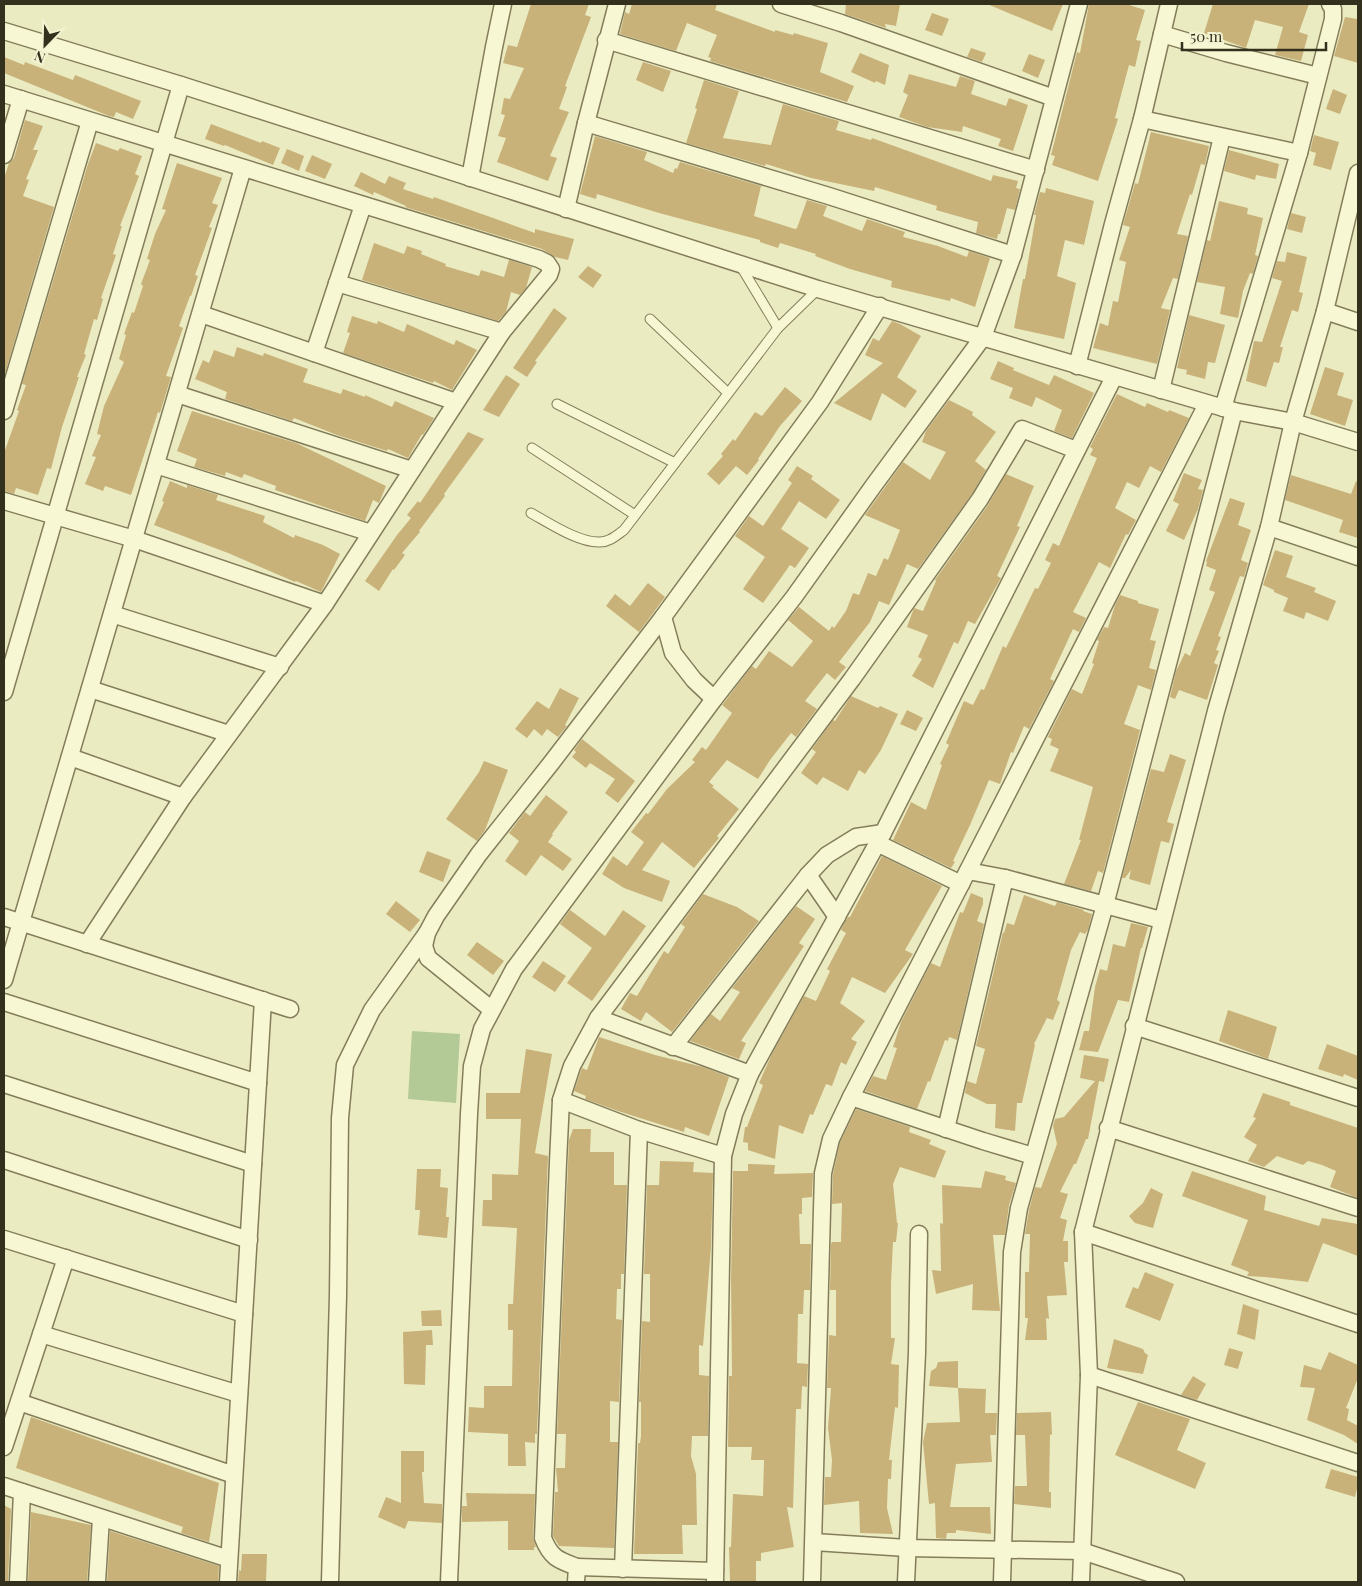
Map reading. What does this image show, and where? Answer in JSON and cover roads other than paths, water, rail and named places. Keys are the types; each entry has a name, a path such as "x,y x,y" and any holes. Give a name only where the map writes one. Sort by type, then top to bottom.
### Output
{"street":[{"path":"470,178 503,4"},
{"path":"566,209 616,4"},
{"path":"781,4 841,23 1054,98"},
{"path":"450,1582 472,1066 482,1029 514,969 714,699 794,597 983,337 1014,255 1079,4"},
{"path":"1077,366 1142,120 1169,4"},
{"path":"1002,1582 1012,1252 1019,1208 1032,1156 1105,905 1221,408 1299,153 1333,19 1333,9 1330,4"},
{"path":"4,32 181,85 818,289 1221,408 1293,422 1358,442"},
{"path":"1162,34 1208,48 1318,76"},
{"path":"606,40 1036,170"},
{"path":"4,692 181,85"},
{"path":"4,94 547,263 551,268 549,275 502,332 325,604 183,797 88,944"},
{"path":"4,155 20,99"},
{"path":"1142,120 1299,153"},
{"path":"4,411 90,121"},
{"path":"586,123 828,196 1014,255"},
{"path":"1161,390 1222,137"},
{"path":"4,980 243,168"},
{"path":"1081,1582 1089,1375 1083,1232 1161,920 1216,711 1269,527 1293,422 1354,208 1358,173"},
{"path":"314,353 363,205"},
{"path":"337,283 502,332"},
{"path":"330,1582 338,1296 340,1118 344,1065 372,1010 427,933 436,916 479,854 663,617 820,402 880,306"},
{"path":"1326,311 1358,322"},
{"path":"201,314 456,402"},
{"path":"1076,450 1022,430 980,499 858,671 598,1018 572,1066 562,1100 543,1538 548,1550 556,1559 576,1575 623,1569 715,1576 723,1156 734,1114 750,1074 880,838 1114,377"},
{"path":"177,394 412,470"},
{"path":"812,1582 823,1172 831,1139 964,878 1221,408"},
{"path":"156,465 371,533"},
{"path":"4,501 134,540 325,604"},
{"path":"1269,527 1358,557"},
{"path":"112,614 280,667"},
{"path":"663,617 673,653 694,680 714,699"},
{"path":"90,689 229,734"},
{"path":"70,757 183,797"},
{"path":"673,1047 808,875 828,854 856,837 880,838 964,878 1005,878 1161,920"},
{"path":"808,875 837,917"},
{"path":"946,1129 1005,878"},
{"path":"4,917 290,1009"},
{"path":"427,933 424,946 428,958 491,1009"},
{"path":"228,1582 263,1000"},
{"path":"4,1002 258,1083"},
{"path":"598,1018 750,1074"},
{"path":"1134,1026 1358,1098"},
{"path":"4,1084 253,1164"},
{"path":"851,1097 1032,1156"},
{"path":"562,1100 639,1130 723,1156"},
{"path":"1108,1128 1358,1208"},
{"path":"623,1569 639,1130"},
{"path":"4,1160 248,1240"},
{"path":"1083,1232 1358,1324"},
{"path":"906,1582 917,1353 919,1234"},
{"path":"4,1239 244,1314"},
{"path":"4,1448 66,1258"},
{"path":"41,1334 239,1394"},
{"path":"1089,1375 1358,1463"},
{"path":"19,1402 234,1475"},
{"path":"4,1486 229,1559"},
{"path":"18,1582 22,1492"},
{"path":"98,1582 101,1518"},
{"path":"814,1542 907,1548 1082,1551 1176,1582"}],"lane":[{"path":"740,265 778,328"},
{"path":"531,513 577,536 600,542 613,539 624,530 778,328 818,289"},
{"path":"650,319 728,394"},
{"path":"557,404 675,463"},
{"path":"532,448 635,515"}]}
